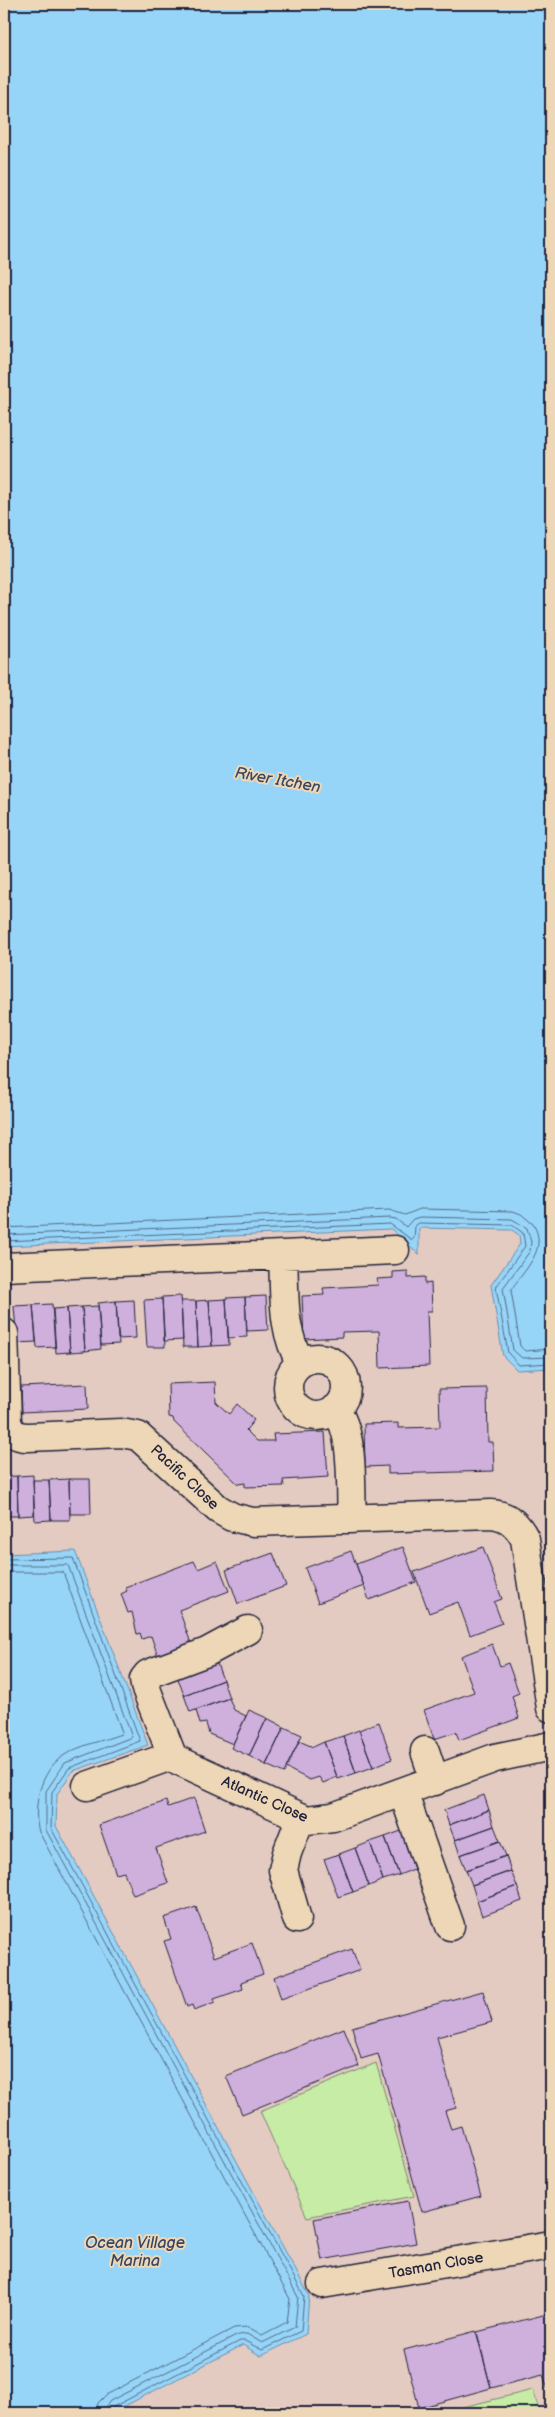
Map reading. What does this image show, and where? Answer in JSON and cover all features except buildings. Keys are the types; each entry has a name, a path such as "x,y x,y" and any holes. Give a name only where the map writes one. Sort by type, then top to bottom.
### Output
{"street":[{"path":"4,1267 395,1250"},
{"path":"283,1255 286,1330 292,1349 301,1363"},
{"name":"Pacific Close","path":"4,1333 7,1422 10,1430 16,1435 28,1438 133,1434 148,1442 218,1509 232,1517 253,1522 491,1514 505,1517 522,1532 526,1546 551,1708"},
{"path":"315,1358 325,1359 341,1371 346,1386 345,1396 335,1409 320,1416 310,1415 301,1411 294,1404 288,1388 289,1378 294,1369 301,1363 315,1358"},
{"path":"335,1409 343,1422 348,1439 352,1519"},
{"path":"87,1786 171,1756 145,1686 145,1677 148,1674 207,1652 248,1630"},
{"name":"Atlantic Close","path":"171,1756 307,1820 324,1820 495,1758 551,1746"},
{"path":"425,1751 435,1781"},
{"path":"403,1792 450,1926"},
{"path":"297,1919 283,1870 287,1853 301,1817"},
{"name":"Tasman Close","path":"322,2284 551,2246"}],"green space":[{"path":"376,2063 414,2196 307,2217 260,2111"},
{"path":"533,2390 540,2413 438,2413"}],"water":[{"name":"River Itchen","path":"4,4 551,4 551,1368 517,1370 503,1356 491,1285 520,1244 519,1235 512,1230 419,1228 419,1255 391,1229 4,1246"},
{"name":"Ocean Village Marina","path":"75,1551 148,1745 73,1771 57,1794 56,1826 309,2295 306,2334 261,2356 243,2345 111,2413 13,2413 4,2396 4,1554"}]}
